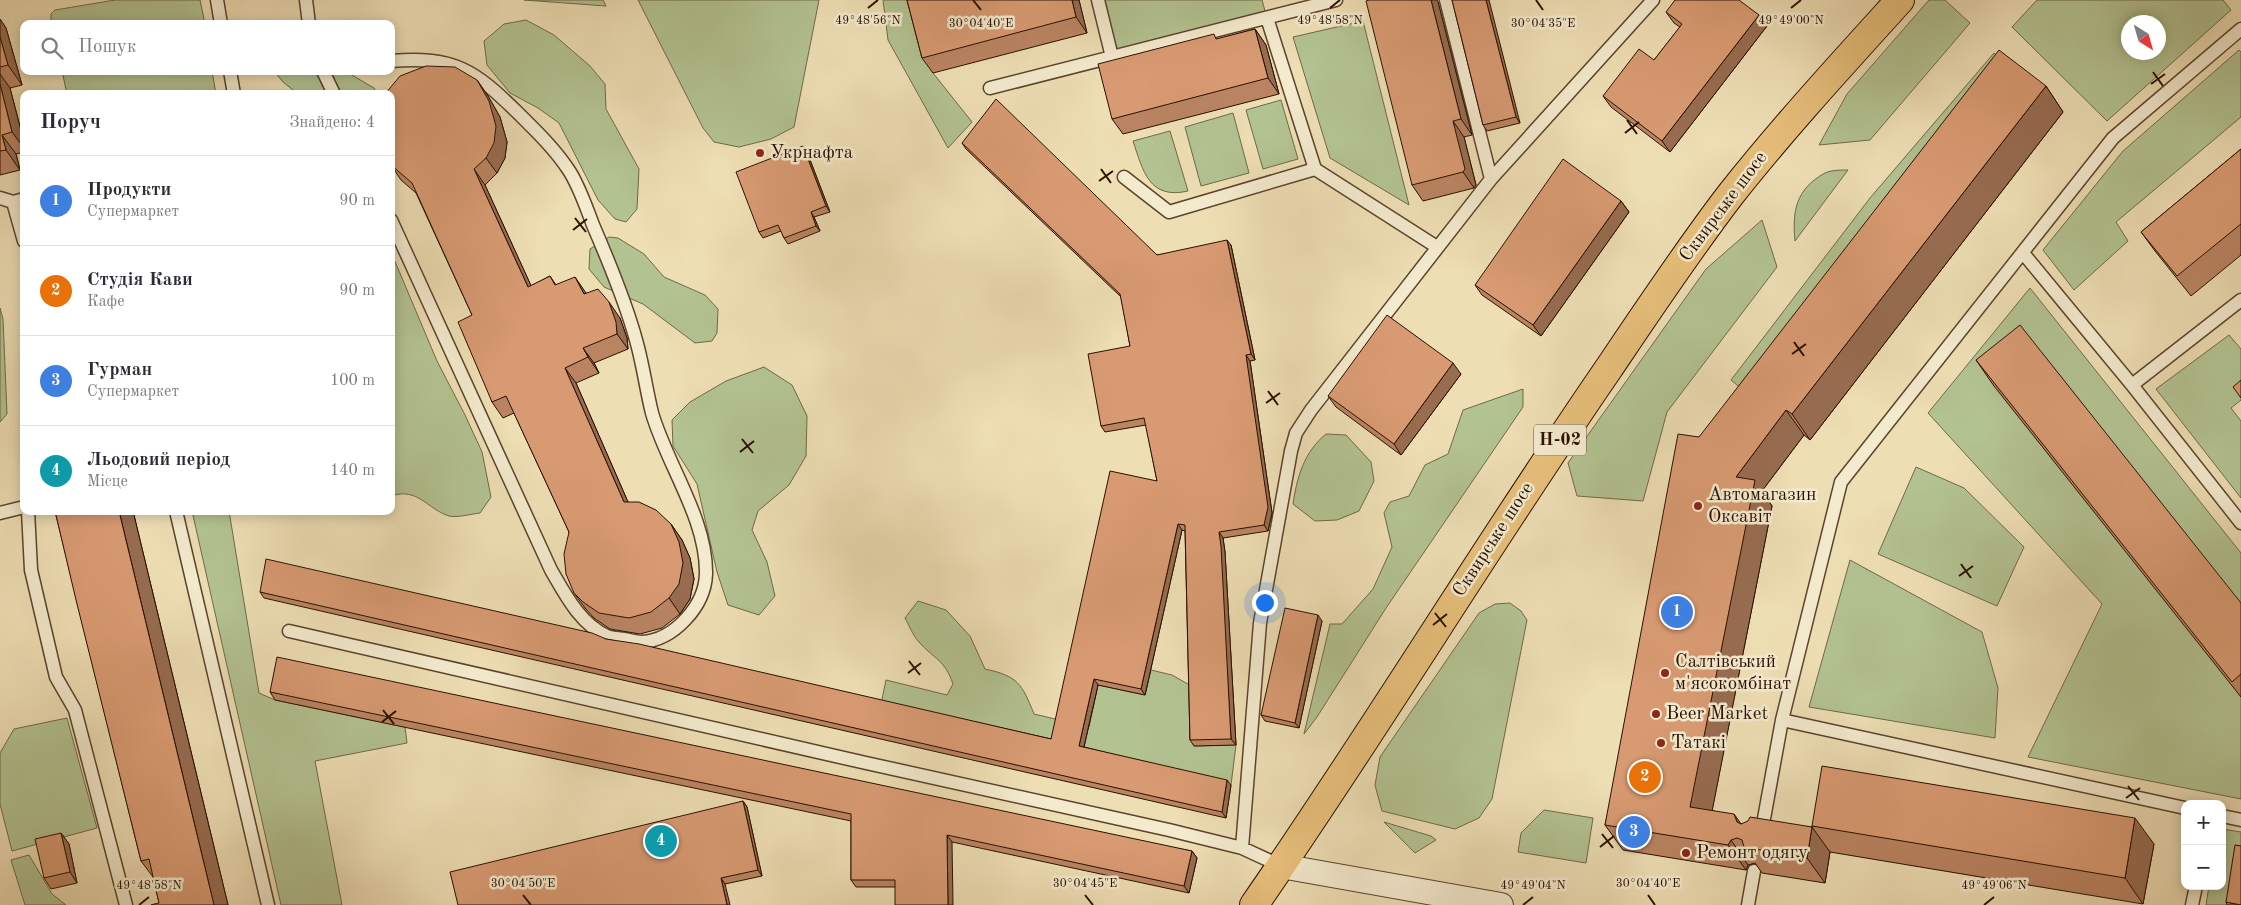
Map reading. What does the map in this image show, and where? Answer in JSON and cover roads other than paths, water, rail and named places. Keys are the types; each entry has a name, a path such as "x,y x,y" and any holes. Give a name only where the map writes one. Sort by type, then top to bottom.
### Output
{"main road":[{"name":"Сквирське шосе","path":"1254,905 1546,460 1661,292 1730,196 1804,105 1900,0"}],"street":[{"path":"1281,866 1501,905"}],"lane":[{"path":"217,0 220,20"},
{"path":"306,0 308,20"},
{"path":"1098,0 1112,57"},
{"path":"990,88 1336,0"},
{"path":"1446,0 1491,179"},
{"path":"1242,848 1260,624 1291,451 1296,433 1311,410 1491,179 1653,0"},
{"path":"1267,18 1315,169 1437,247"},
{"path":"1760,840 1782,720 1841,482 2113,138 2241,29"},
{"path":"395,61 417,59 440,62 467,70 500,95 546,141 569,171 608,259 625,305 637,341 653,413 702,541 706,575 700,598 686,619 666,635 642,642 607,636 582,618 570,603 551,570 395,229"},
{"path":"231,75 233,90"},
{"path":"325,75 332,90"},
{"path":"1124,177 1168,212 1315,169"},
{"path":"0,198 18,200 20,214"},
{"path":"2023,253 2132,385 2241,522"},
{"path":"2132,385 2241,300"},
{"path":"0,514 20,508"},
{"path":"28,515 28,546 31,570 56,677 75,710 126,905"},
{"path":"177,515 268,905"},
{"path":"289,631 856,761 1170,830 1242,848 1281,866"},
{"path":"1782,720 2181,807"},
{"path":"2226,817 2241,820"},
{"path":"1748,905 1754,871"},
{"path":"2192,905 2195,890"}],"place":[{"name":"Укрнафта","path":"760,153"},
{"name":"Автомагазин Оксавіт","path":"1698,506"},
{"name":"Продукти","path":"1677,612"},
{"name":"Салтівський м'ясокомбінат","path":"1665,673"},
{"name":"Beer Market","path":"1656,714"},
{"name":"Татакі","path":"1661,743"},
{"name":"Студія Кави","path":"1645,777"},
{"name":"Гурман","path":"1634,832"},
{"name":"Льодовий період","path":"661,841"},
{"name":"Ремонт одягу","path":"1686,853"}]}
